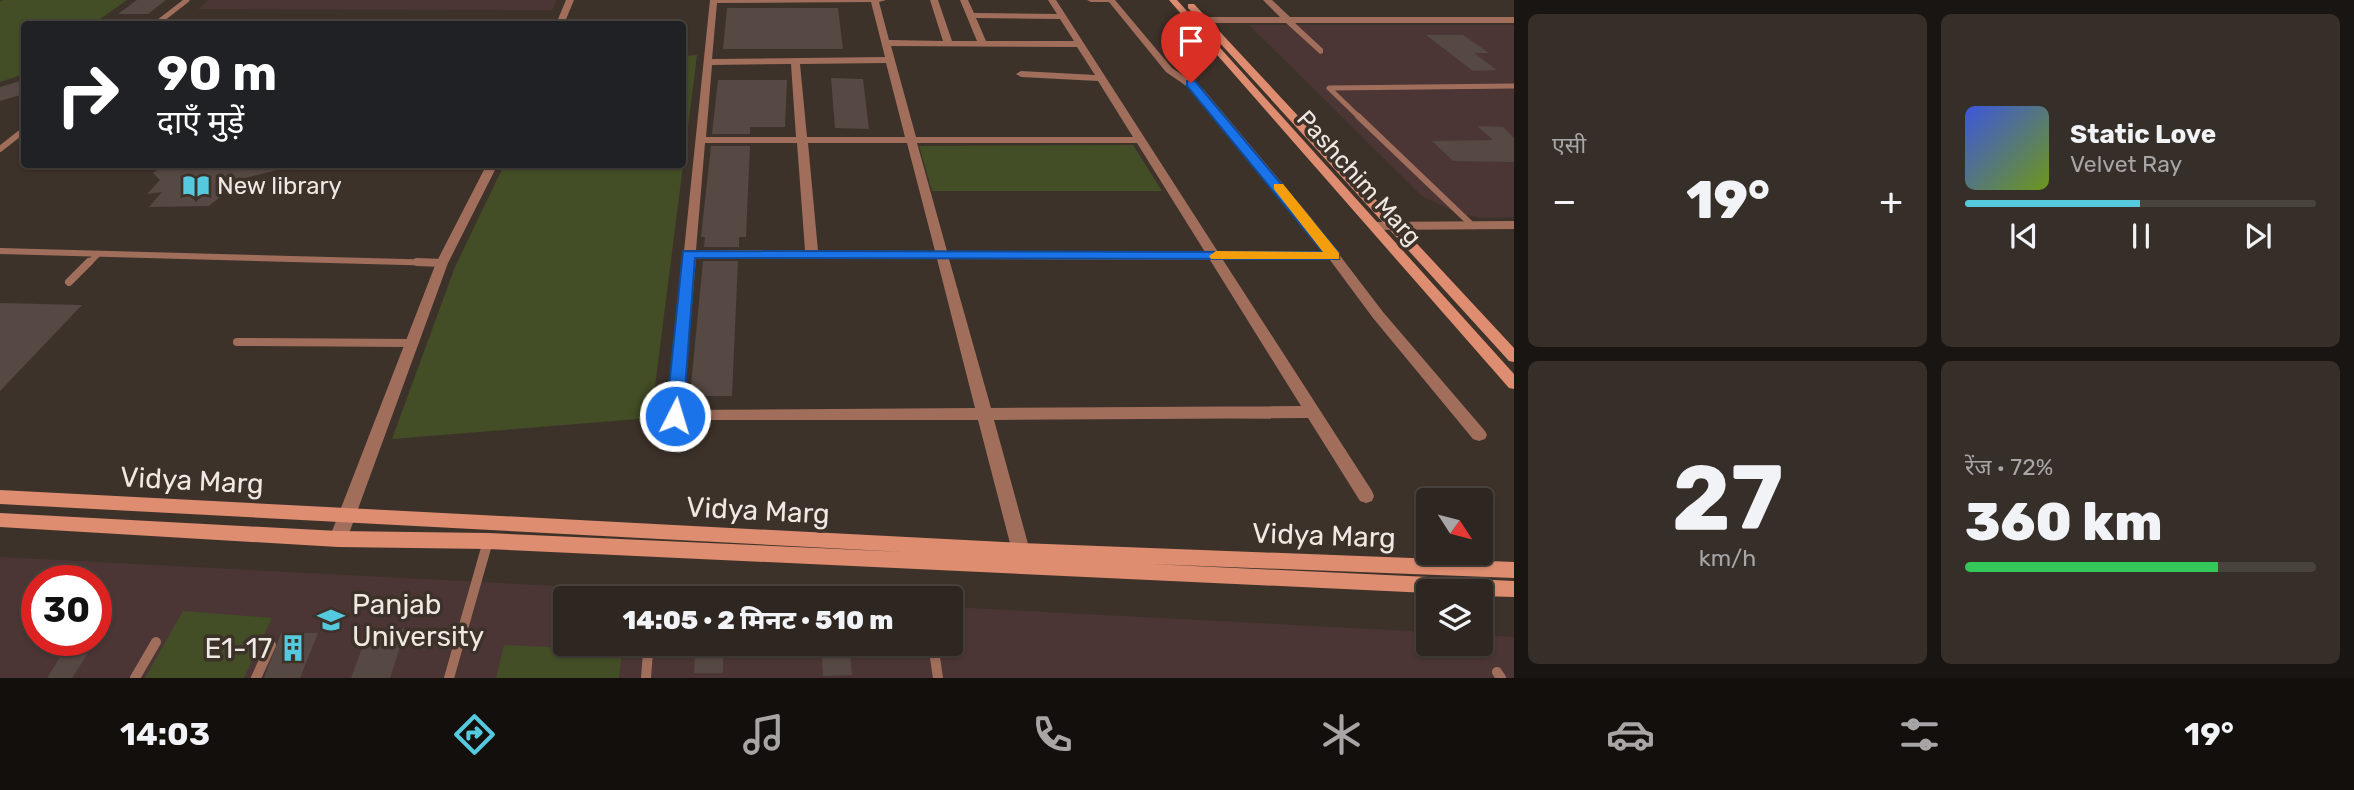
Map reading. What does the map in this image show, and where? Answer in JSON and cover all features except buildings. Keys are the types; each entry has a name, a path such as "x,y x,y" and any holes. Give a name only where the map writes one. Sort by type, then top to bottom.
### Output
{"main road":[{"name":"Pashchim Marg","path":"1173,0 1514,384"},
{"path":"1186,0 1514,357"},
{"name":"Vidya Marg","path":"0,497 1021,551 1514,570"},
{"name":"Vidya Marg","path":"0,520 338,538 488,541 1514,589"}],"street":[{"path":"561,21 570,0"},
{"path":"874,0 1021,551"},
{"path":"882,0 713,1 675,416 1313,412"},
{"path":"934,0 949,44"},
{"path":"964,0 983,44"},
{"path":"1052,0 1366,496"},
{"path":"1091,0 1111,0 1169,70 1201,92 1479,435"},
{"path":"1267,0 1320,51"},
{"path":"971,15 1063,17"},
{"path":"1204,20 1514,20"},
{"path":"885,43 1080,44"},
{"path":"707,62 890,60"},
{"path":"795,61 812,254"},
{"path":"1021,74 1101,78"},
{"path":"699,140 1141,140"},
{"path":"338,538 442,263 491,168"},
{"path":"1374,226 1514,225"},
{"path":"688,254 1334,256"}],"lane":[{"path":"160,21 187,0"},
{"path":"1473,226 1329,88 1514,86"},
{"path":"0,149 21,132"},
{"path":"1,251 442,263"},
{"path":"69,282 98,254"},
{"path":"237,342 412,343"},
{"path":"449,678 488,541"},
{"path":"135,678 156,642"},
{"path":"256,678 271,645"},
{"path":"646,678 648,656"},
{"path":"935,656 938,678"}],"shaded area":[{"path":"209,0 557,0 552,10 198,9"},
{"path":"1249,25 1514,25 1514,217 1481,218 1458,213 1422,196"},
{"name":"Panjab University","path":"0,557 556,586 553,586 553,656 963,656 963,608 1416,631 1416,656 1493,656 1493,636 1514,637 1514,678 0,678"}],"green space":[{"path":"127,0 97,21 21,21 21,75 0,82 0,2"},
{"path":"697,55 686,142 686,56"},
{"path":"1133,145 1162,191 932,191 919,146"},
{"path":"503,168 683,168 651,418 392,439 455,267"},
{"path":"183,611 272,618 244,678 145,678"},
{"path":"504,645 553,647 553,656 621,656 619,678 496,678"}],"slow traffic":[{"path":"1216,256 1334,256 1279,186"}],"place":[{"name":"New library","path":"196,186"},
{"name":"Panjab University","path":"331,620"},
{"name":"E1-17","path":"293,648"}],"route":[{"path":"675,416 688,254 1334,256 1191,83"}]}
